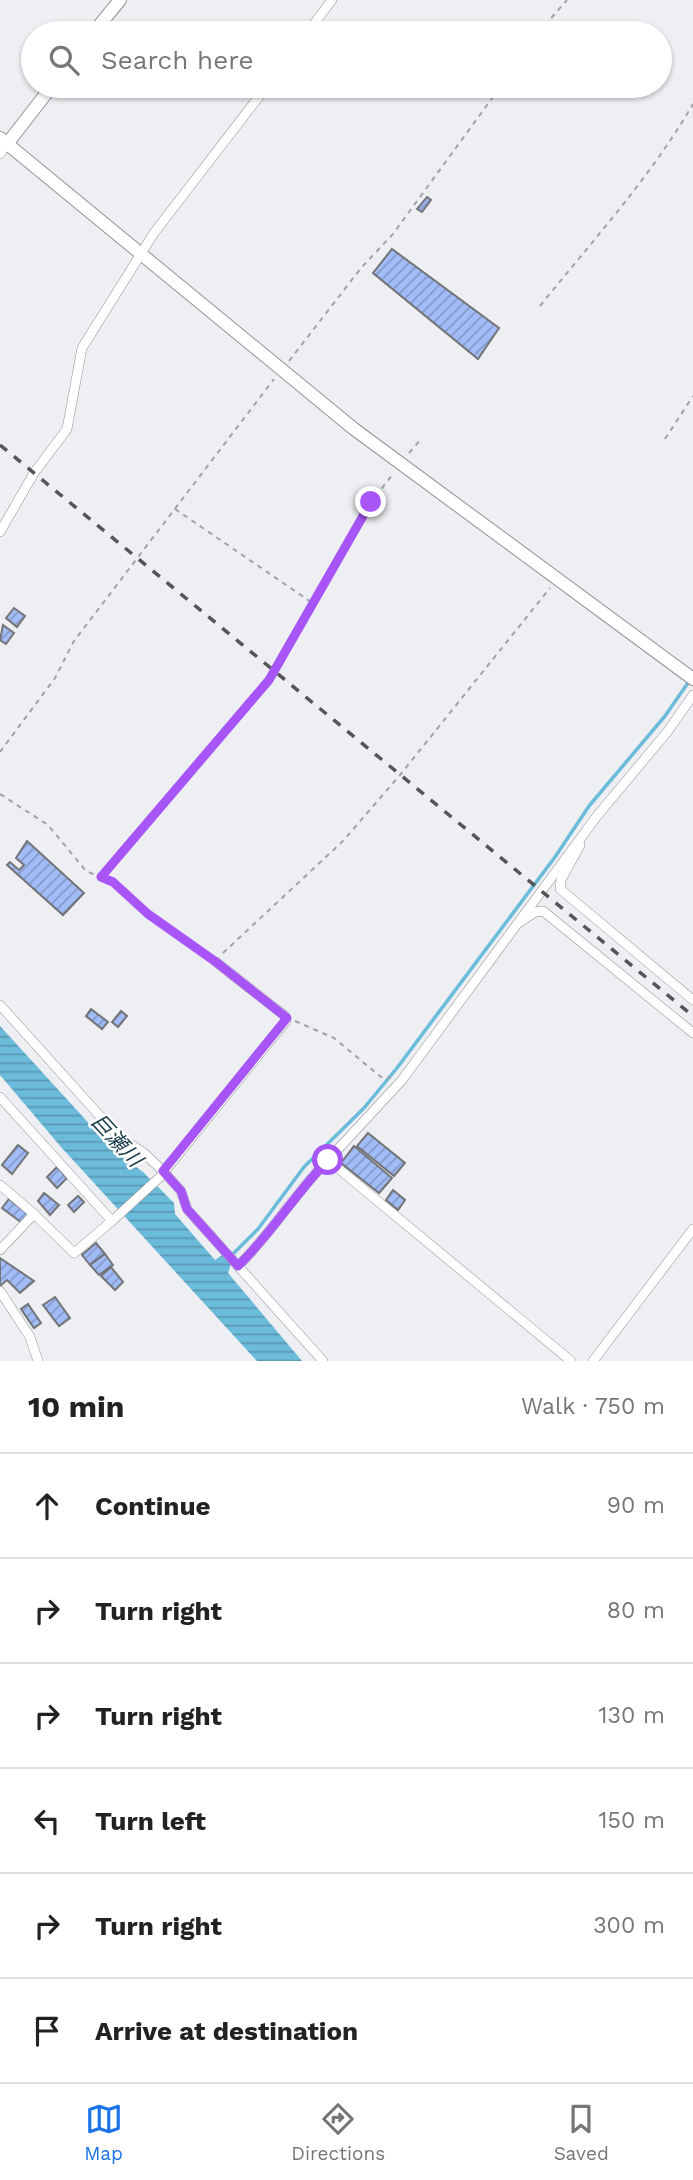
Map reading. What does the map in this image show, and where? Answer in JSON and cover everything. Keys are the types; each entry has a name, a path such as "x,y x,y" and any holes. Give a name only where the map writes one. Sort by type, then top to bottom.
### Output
{"street":[{"path":"103,21 120,0"},
{"path":"315,21 332,0"},
{"path":"42,98 2,146 141,254 400,464 689,676"},
{"path":"0,532 34,473 67,429 82,348 141,254 258,98"},
{"path":"237,1264 263,1241 296,1194 402,1080 584,833 668,731 693,695"},
{"path":"584,833 576,856 561,880 560,889 693,1000"},
{"path":"520,922 536,912 543,911 693,1033"},
{"path":"0,1185 74,1253 161,1174 287,1018 216,962"},
{"path":"0,1005 117,1135 145,1154 161,1174 181,1191 187,1209 323,1361"},
{"path":"0,1097 114,1219"},
{"path":"328,1160 571,1361"},
{"path":"0,1250 34,1214"},
{"path":"593,1361 693,1229"},
{"path":"0,1291 30,1337 38,1361"}],"path":[{"path":"549,21 567,0"},
{"path":"0,752 55,678 74,641 360,268 393,233 492,98"},
{"path":"540,306 614,214 631,199 693,104"},
{"path":"665,439 693,396"},
{"path":"101,877 269,680 371,502 422,439"},
{"path":"175,509 312,603"},
{"path":"0,794 48,825 78,863 93,875 101,877 216,962 343,841 400,775 557,579"},
{"path":"287,1018 334,1038 381,1077 397,1079"}],"water":[{"path":"0,1026 115,1152 143,1172 174,1203 175,1214 215,1260 222,1255 231,1264 228,1273 302,1361 257,1361 61,1147 0,1075"}],"building":[{"path":"427,197 431,200 422,212 417,209"},
{"path":"392,249 499,328 478,359 373,273"},
{"path":"14,608 25,616 17,627 6,618"},
{"path":"3,625 14,633 6,644 0,640"},
{"path":"27,841 84,893 63,915 7,865 10,862 19,870 24,865 16,858"},
{"path":"91,1009 108,1022 102,1029 86,1016"},
{"path":"121,1011 127,1016 118,1027 112,1022"},
{"path":"368,1133 405,1163 394,1176 357,1146"},
{"path":"18,1145 28,1153 12,1174 2,1165"},
{"path":"354,1146 392,1178 379,1193 341,1163"},
{"path":"57,1167 67,1178 57,1188 47,1177"},
{"path":"393,1190 405,1200 398,1210 386,1200"},
{"path":"44,1193 59,1205 50,1215 38,1201"},
{"path":"78,1196 84,1202 74,1212 68,1205"},
{"path":"9,1199 29,1215 22,1223 2,1208"},
{"path":"96,1243 105,1254 90,1265 82,1255"},
{"path":"105,1254 113,1265 99,1275 90,1265"},
{"path":"0,1258 34,1281 20,1293 7,1280 0,1286"},
{"path":"111,1267 123,1282 115,1290 101,1276"},
{"path":"55,1297 70,1318 59,1326 43,1305"},
{"path":"28,1304 41,1323 34,1328 21,1309"}],"waterway":[{"path":"231,1256 258,1229 304,1167 364,1108 397,1068 555,857 589,806 665,716 690,680"}],"railway":[{"path":"0,445 693,1016"}],"route":[{"path":"328,1160 296,1194 263,1241 238,1266 187,1209 181,1191 163,1171 287,1018 216,962 148,914 113,882 101,877 106,867 269,680 371,502"}],"water label":[{"name":"巨瀬川","path":"117,1140"}]}
